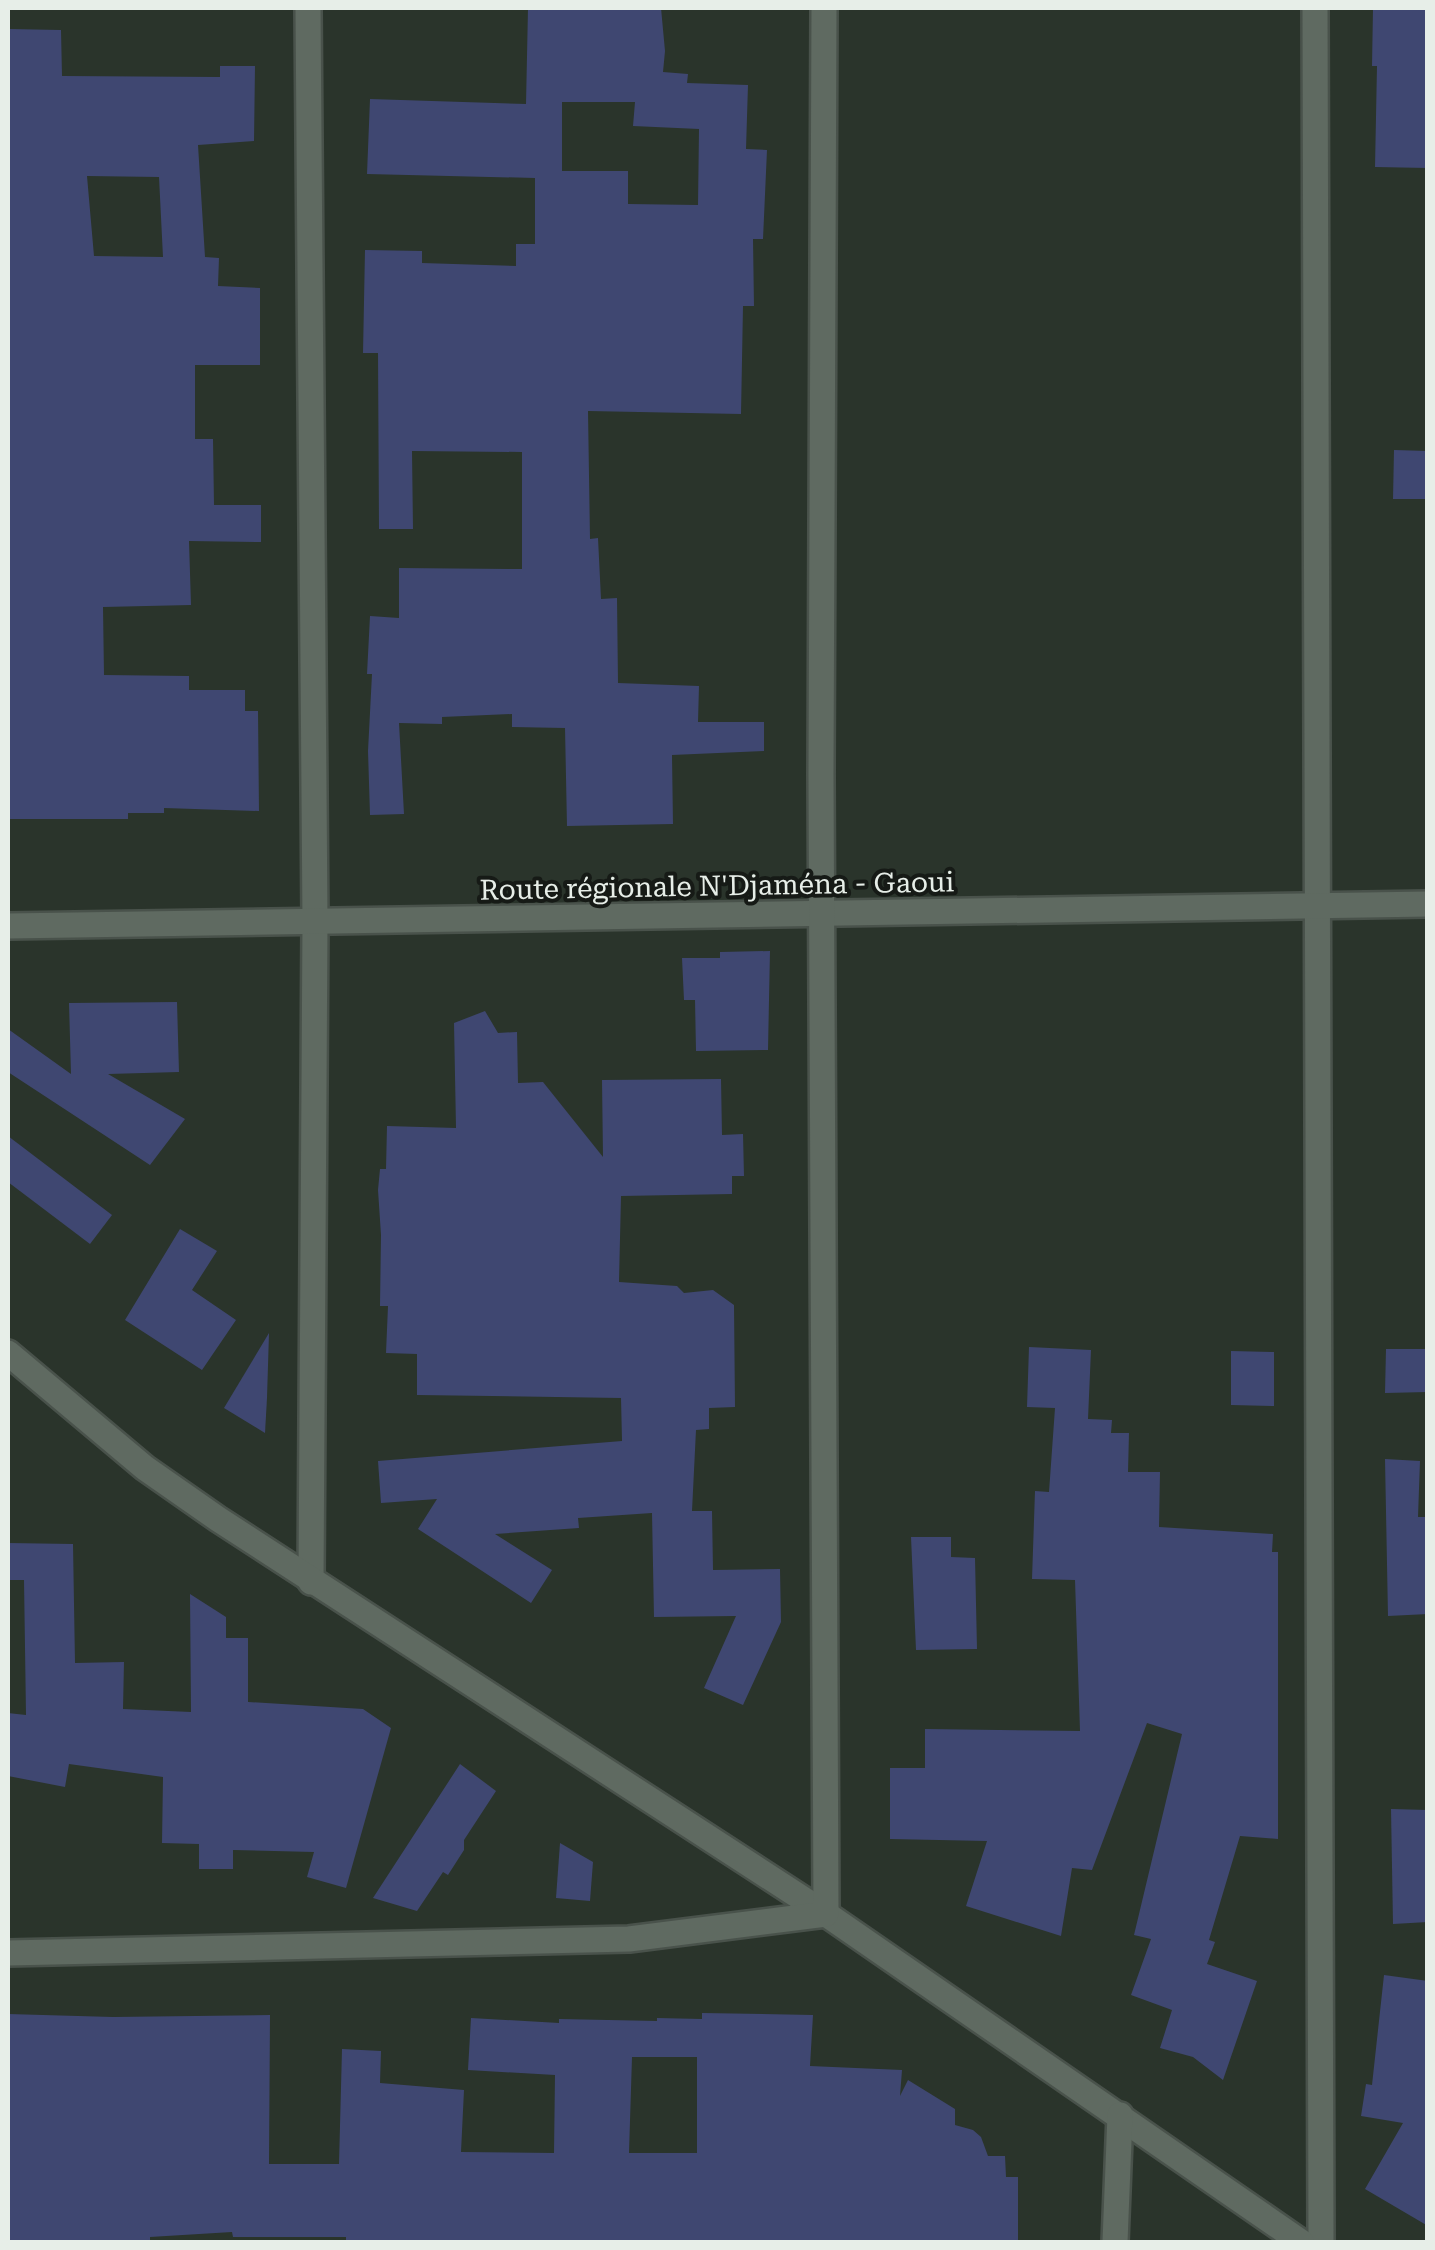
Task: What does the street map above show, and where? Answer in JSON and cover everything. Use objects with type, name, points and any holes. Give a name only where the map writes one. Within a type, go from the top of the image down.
[{"type":"street","points":[[308,8],[315,922],[311,1582]]},
{"type":"street","points":[[824,8],[826,1914]]},
{"type":"street","points":[[1315,8],[1321,2242]]},
{"type":"street","name":"Route régionale N'Djaména - Gaoui","points":[[8,926],[1428,904]]},
{"type":"street","points":[[8,1353],[145,1468],[311,1582],[826,1914],[1301,2242]]},
{"type":"street","points":[[8,1953],[630,1939],[826,1914]]},
{"type":"street","points":[[1115,2242],[1120,2114]]},
{"type":"building","points":[[528,8],[661,8],[663,72],[688,74],[687,83],[748,85],[746,149],[767,150],[763,239],[753,239],[754,306],[743,306],[741,414],[588,411],[590,539],[598,538],[601,599],[617,598],[618,683],[699,686],[698,722],[764,722],[764,751],[672,755],[673,824],[567,826],[565,728],[512,727],[512,714],[442,717],[442,724],[399,723],[404,814],[370,815],[370,616],[399,618],[399,568],[522,569],[522,452],[412,451],[413,529],[379,529],[378,353],[363,353],[365,250],[422,251],[422,263],[516,266],[516,244],[535,244],[535,178],[367,174],[370,99],[526,104]],"holes":[[[562,102],[635,102],[633,126],[699,129],[698,205],[628,204],[628,171],[562,171]]]},
{"type":"building","points":[[1373,8],[1428,8],[1428,168],[1375,167],[1377,66],[1372,66]]},
{"type":"building","points":[[8,29],[61,30],[62,76],[220,77],[220,66],[255,66],[254,141],[198,145],[205,257],[219,258],[218,286],[260,288],[260,365],[195,365],[195,439],[213,439],[214,505],[261,505],[261,542],[189,541],[191,605],[103,607],[104,675],[189,676],[189,690],[245,690],[245,711],[258,711],[259,811],[164,808],[164,813],[128,813],[128,819],[8,819]],"holes":[[[87,176],[159,177],[163,257],[94,256]]]},
{"type":"building","points":[[1394,450],[1428,451],[1428,499],[1393,499]]},
{"type":"building","points":[[770,951],[768,1050],[696,1051],[695,1000],[684,1000],[682,958],[720,958],[720,952]]},
{"type":"building","points":[[177,1002],[179,1072],[108,1074],[185,1119],[150,1165],[8,1072],[8,1029],[71,1074],[69,1003]]},
{"type":"building","points":[[485,1011],[498,1033],[517,1032],[518,1083],[543,1082],[603,1157],[602,1080],[721,1079],[722,1135],[743,1134],[744,1176],[732,1176],[732,1194],[621,1196],[619,1282],[677,1286],[684,1293],[713,1290],[734,1305],[735,1407],[709,1408],[709,1429],[696,1430],[692,1511],[712,1511],[713,1570],[780,1569],[781,1622],[743,1705],[704,1688],[736,1616],[654,1617],[652,1513],[578,1518],[579,1528],[495,1534],[552,1570],[531,1603],[418,1529],[437,1499],[381,1503],[378,1461],[622,1441],[621,1398],[417,1395],[417,1354],[386,1353],[388,1306],[380,1306],[378,1190],[380,1169],[386,1169],[387,1126],[456,1128],[454,1023]]},
{"type":"building","points":[[8,1136],[112,1215],[90,1244],[8,1182]]},
{"type":"building","points":[[180,1229],[217,1251],[192,1290],[236,1320],[202,1370],[125,1320]]},
{"type":"building","points":[[269,1333],[267,1398],[265,1433],[224,1408]]},
{"type":"building","points":[[1029,1347],[1091,1350],[1088,1419],[1112,1420],[1111,1433],[1129,1433],[1128,1472],[1160,1472],[1159,1527],[1273,1534],[1272,1552],[1278,1552],[1278,1839],[1240,1836],[1209,1940],[1215,1942],[1207,1964],[1257,1981],[1223,2080],[1193,2057],[1160,2048],[1172,2010],[1131,1995],[1151,1939],[1134,1935],[1182,1734],[1147,1723],[1092,1870],[1072,1868],[1061,1936],[966,1906],[987,1841],[890,1839],[890,1768],[925,1768],[925,1729],[1080,1731],[1075,1580],[1032,1579],[1035,1491],[1049,1492],[1055,1408],[1027,1407]]},
{"type":"building","points":[[1386,1349],[1428,1349],[1428,1392],[1385,1393]]},
{"type":"building","points":[[1231,1351],[1274,1352],[1274,1406],[1231,1405]]},
{"type":"building","points":[[1385,1459],[1420,1461],[1418,1517],[1428,1517],[1428,1614],[1388,1616]]},
{"type":"building","points":[[911,1537],[951,1537],[951,1557],[975,1558],[977,1649],[916,1650]]},
{"type":"building","points":[[8,1543],[73,1544],[75,1663],[124,1662],[123,1709],[191,1712],[190,1594],[226,1617],[226,1638],[248,1638],[248,1702],[363,1709],[391,1728],[346,1888],[307,1877],[314,1852],[233,1850],[233,1869],[199,1869],[199,1844],[162,1843],[163,1777],[69,1764],[65,1787],[8,1776],[8,1713],[26,1715],[24,1580],[8,1580]]},
{"type":"building","points":[[460,1764],[496,1791],[464,1840],[464,1850],[448,1875],[443,1872],[417,1911],[373,1898]]},
{"type":"building","points":[[1391,1809],[1428,1810],[1428,1922],[1393,1924]]},
{"type":"building","points":[[560,1843],[593,1862],[590,1901],[556,1898]]},
{"type":"building","points":[[1384,1975],[1428,1981],[1428,2226],[1365,2189],[1403,2123],[1361,2116],[1366,2084],[1372,2085]]},
{"type":"building","points":[[702,2013],[813,2015],[810,2066],[902,2070],[900,2096],[908,2080],[955,2109],[955,2125],[973,2130],[981,2137],[988,2156],[1005,2156],[1006,2177],[1018,2177],[1018,2242],[346,2242],[346,2237],[233,2237],[232,2232],[150,2237],[150,2242],[8,2240],[8,2014],[270,2015],[269,2164],[339,2164],[342,2049],[381,2051],[380,2083],[464,2090],[461,2152],[554,2153],[555,2075],[468,2070],[471,2018],[559,2023],[559,2019],[702,2019]],"holes":[[[632,2057],[697,2057],[697,2153],[629,2153]]]}]
